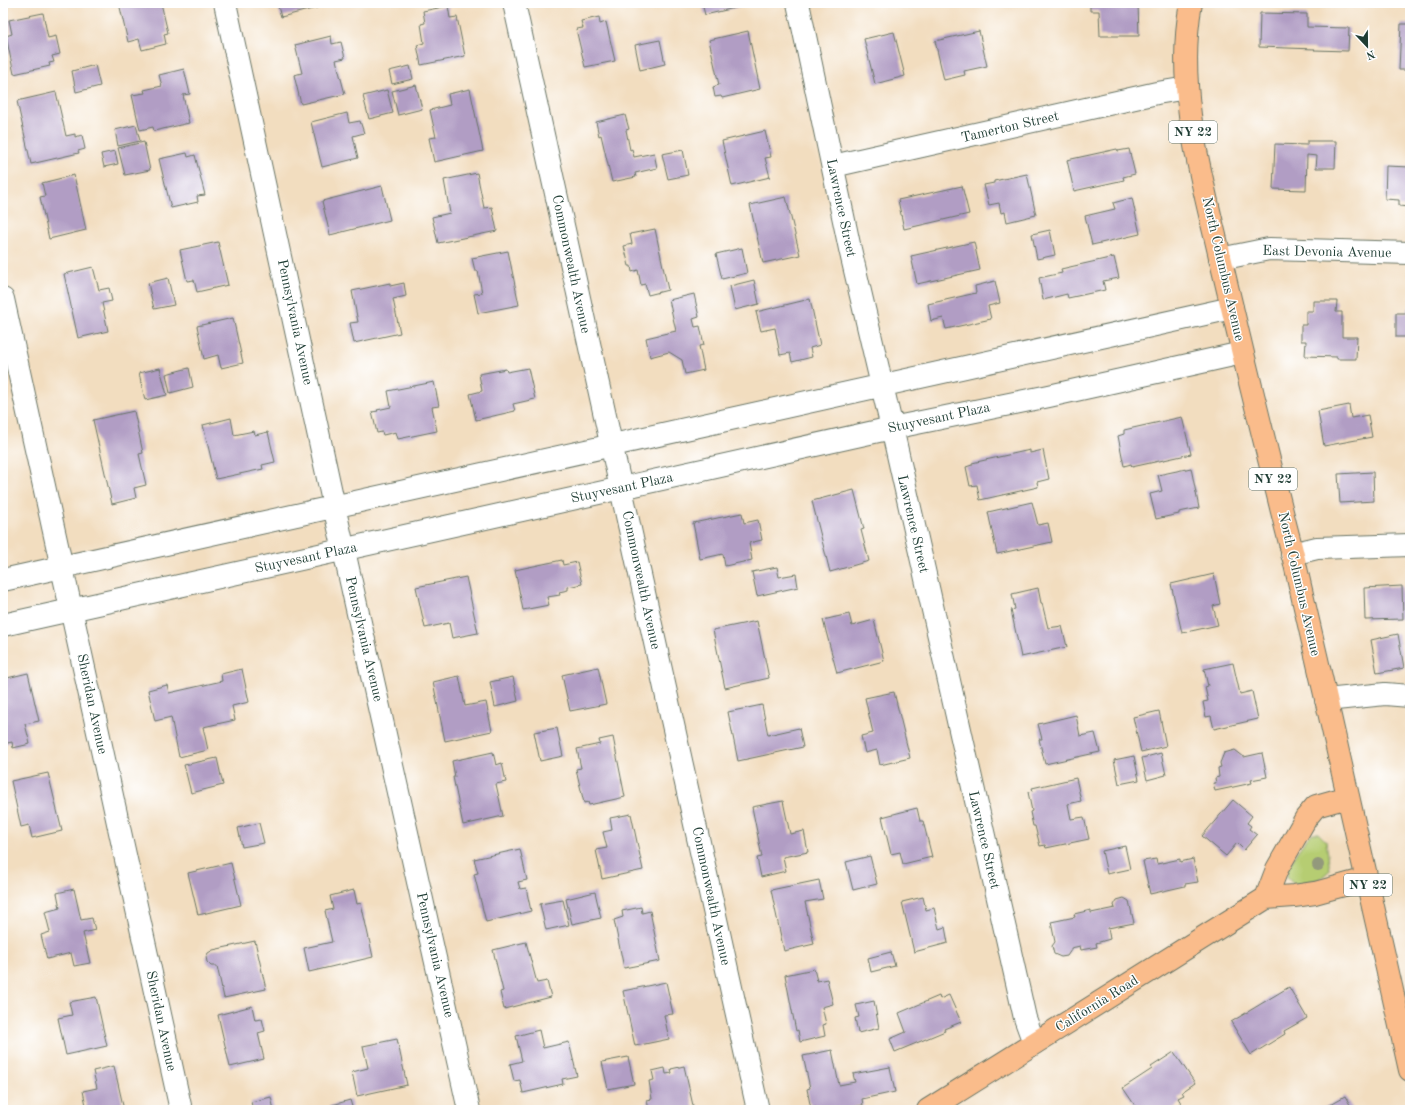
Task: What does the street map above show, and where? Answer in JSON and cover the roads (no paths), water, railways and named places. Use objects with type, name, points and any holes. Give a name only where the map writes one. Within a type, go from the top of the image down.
[{"type":"main road","name":"North Columbus Avenue","points":[[1191,3],[1186,66],[1187,88],[1196,153],[1242,353],[1292,554],[1410,1070]]},
{"type":"main road","points":[[1266,898],[1277,869],[1306,818],[1316,806],[1348,797]]},
{"type":"main road","name":"California Road","points":[[928,1110],[1266,898],[1314,893],[1366,879]]},
{"type":"street","name":"Pennsylvania Avenue","points":[[225,3],[334,506],[469,1110]]},
{"type":"street","name":"Commonwealth Avenue","points":[[514,3],[758,1110]]},
{"type":"street","name":"Lawrence Street","points":[[798,3],[850,249],[892,428],[1025,1018],[1034,1044]]},
{"type":"street","name":"Tamerton Street","points":[[833,166],[1187,88]]},
{"type":"street","name":"East Devonia Avenue","points":[[1220,259],[1269,249],[1410,254]]},
{"type":"street","name":"Sheridan Avenue","points":[[3,299],[181,1110]]},
{"type":"street","points":[[3,580],[1232,308]]},
{"type":"street","name":"Stuyvesant Plaza","points":[[3,625],[892,428],[1049,396],[1242,353]]},
{"type":"street","points":[[1292,554],[1317,548],[1410,545]]},
{"type":"street","points":[[1326,700],[1385,694],[1410,696]]}]
